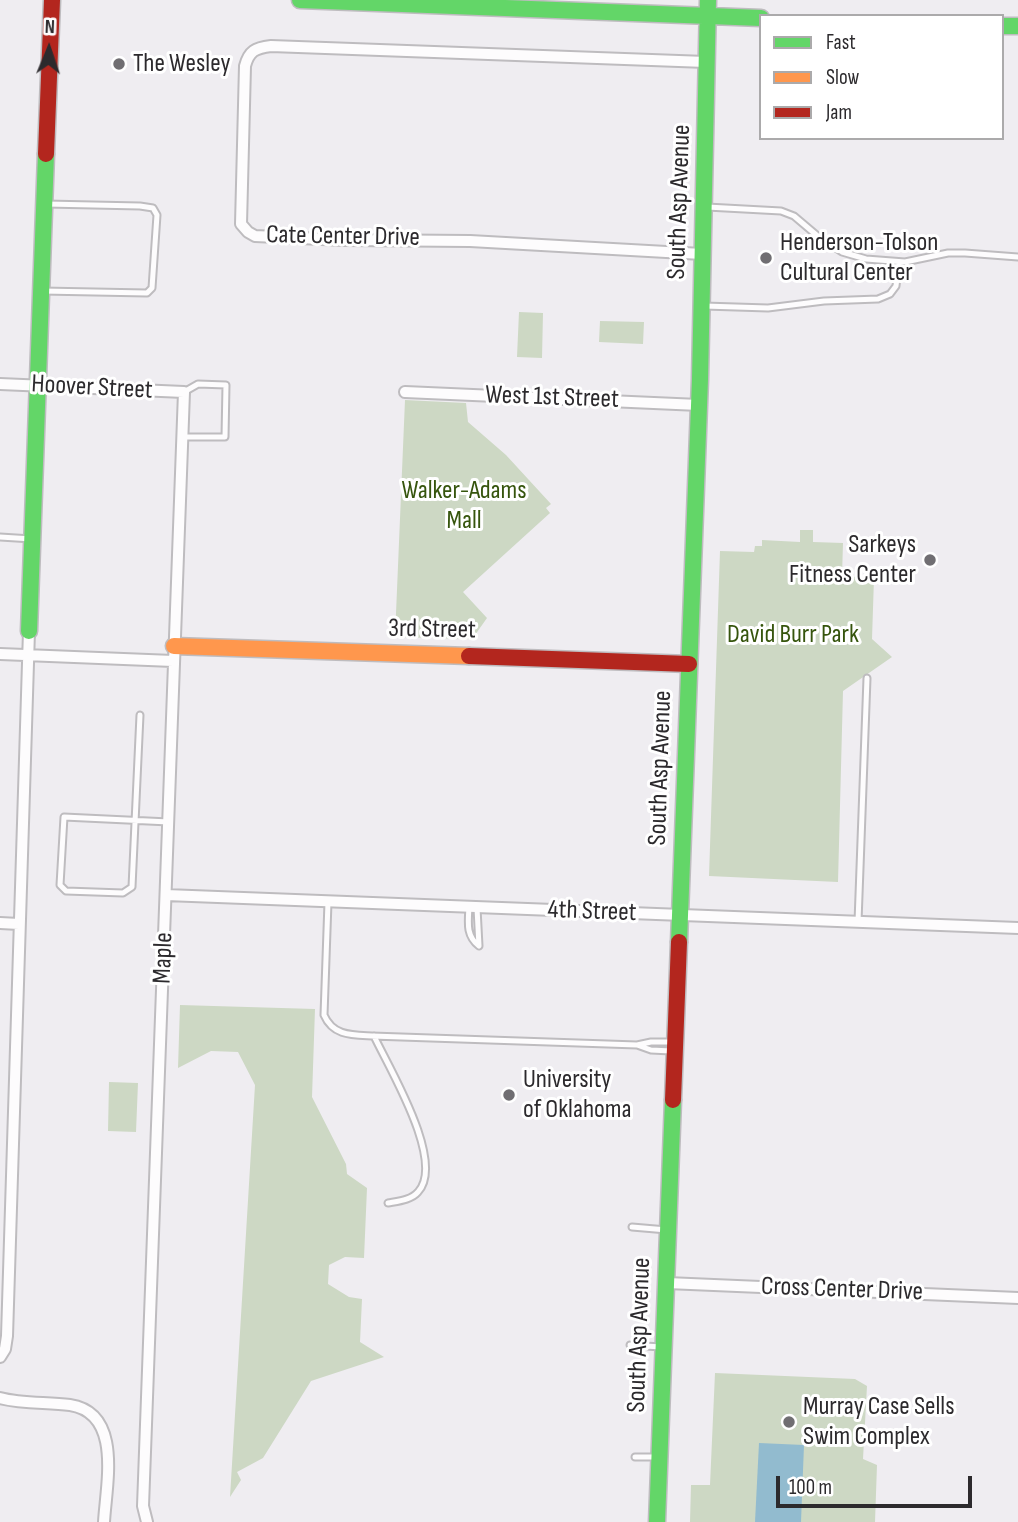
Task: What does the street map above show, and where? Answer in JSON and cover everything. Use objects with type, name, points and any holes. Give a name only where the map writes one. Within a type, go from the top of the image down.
[{"type":"street","points":[[0,1357],[5,1349],[7,1336],[52,0]]},
{"type":"street","points":[[300,0],[708,8],[759,18]]},
{"type":"street","name":"South Asp Avenue","points":[[657,1522],[699,405],[708,8]]},
{"type":"street","name":"Cate Center Drive","points":[[702,254],[459,240],[344,240],[255,236],[241,224],[242,145],[245,66],[249,54],[257,48],[271,46],[377,49],[706,62]]},
{"type":"street","name":"Hoover Street","points":[[0,384],[184,392]]},
{"type":"street","name":"Maple","points":[[148,1522],[143,1506],[184,392]]},
{"type":"street","name":"West 1st Street","points":[[405,392],[699,405]]},
{"type":"street","points":[[0,654],[60,656],[174,653]]},
{"type":"street","name":"3rd Street","points":[[174,653],[689,664]]},
{"type":"street","name":"4th Street","points":[[166,895],[1018,928]]},
{"type":"street","points":[[0,923],[19,924]]},
{"type":"street","name":"Cross Center Drive","points":[[667,1283],[1018,1298]]},
{"type":"street","points":[[0,1398],[74,1406],[99,1423],[106,1433],[108,1452],[104,1522]]},
{"type":"lane","points":[[42,291],[146,293],[152,288],[157,215],[153,208],[139,206],[45,204]]},
{"type":"lane","points":[[704,207],[781,211],[794,216],[842,252],[866,259],[899,262],[948,253],[1018,257]]},
{"type":"lane","points":[[701,306],[768,308],[824,300],[878,299],[890,294],[896,286],[899,262]]},
{"type":"lane","points":[[182,436],[225,437],[226,384],[198,384],[184,392]]},
{"type":"lane","points":[[0,537],[32,539]]},
{"type":"lane","points":[[858,922],[867,678]]},
{"type":"lane","points":[[140,715],[135,821],[132,887],[123,893],[66,891],[60,884],[64,817],[135,821],[169,822]]},
{"type":"lane","points":[[328,902],[324,1015],[328,1025],[336,1031],[374,1036],[637,1045],[651,1042],[676,1047]]},
{"type":"lane","points":[[473,908],[479,946],[471,940],[468,930],[473,908]]},
{"type":"lane","points":[[374,1036],[424,1144],[424,1184],[414,1196],[388,1203]]},
{"type":"lane","points":[[632,1227],[668,1230]]},
{"type":"lane","points":[[630,1345],[664,1347]]},
{"type":"lane","points":[[635,1457],[659,1457]]},
{"type":"green space","points":[[519,312],[543,313],[542,358],[517,357]]},
{"type":"green space","points":[[600,321],[644,322],[643,344],[599,342]]},
{"type":"green space","name":"Walker-Adams Mall","points":[[405,400],[466,403],[468,422],[506,455],[551,504],[546,508],[550,513],[463,592],[487,618],[470,639],[395,637]]},
{"type":"green space","name":"David Burr Park","points":[[800,530],[813,530],[813,542],[843,543],[842,576],[874,578],[872,639],[892,657],[843,691],[838,882],[709,876],[720,551],[754,552],[755,546],[762,546],[762,540],[800,542]]},
{"type":"green space","points":[[180,1005],[315,1009],[312,1097],[346,1164],[347,1174],[367,1188],[364,1258],[345,1257],[329,1265],[328,1284],[349,1297],[362,1299],[360,1342],[384,1357],[311,1381],[263,1458],[237,1472],[241,1480],[230,1497],[255,1085],[238,1052],[211,1051],[178,1068]]},
{"type":"green space","points":[[109,1082],[138,1083],[136,1132],[108,1131]]},
{"type":"green space","name":"Murray Case Sells Swim Complex","points":[[715,1373],[855,1379],[867,1386],[863,1459],[877,1465],[875,1522],[690,1522],[691,1485],[710,1485]]},
{"type":"water","points":[[759,1443],[804,1445],[801,1522],[755,1522]]},
{"type":"traffic: fast","points":[[300,0],[759,18]]},
{"type":"traffic: fast","points":[[679,942],[700,379],[708,0]]},
{"type":"traffic: fast","points":[[1004,26],[1018,26]]},
{"type":"traffic: fast","points":[[29,631],[46,154]]},
{"type":"traffic: fast","points":[[657,1522],[673,1100]]},
{"type":"traffic: slow","points":[[174,646],[469,656]]},
{"type":"traffic: jam","points":[[46,154],[52,0]]},
{"type":"traffic: jam","points":[[469,656],[689,664]]},
{"type":"traffic: jam","points":[[673,1100],[679,942]]},
{"type":"place","name":"The Wesley","points":[[119,64]]},
{"type":"place","name":"Henderson-Tolson Cultural Center","points":[[766,258]]},
{"type":"place","name":"Sarkeys Fitness Center","points":[[930,560]]},
{"type":"place","name":"University of Oklahoma","points":[[509,1095]]},
{"type":"place","name":"Murray Case Sells Swim Complex","points":[[789,1422]]}]
